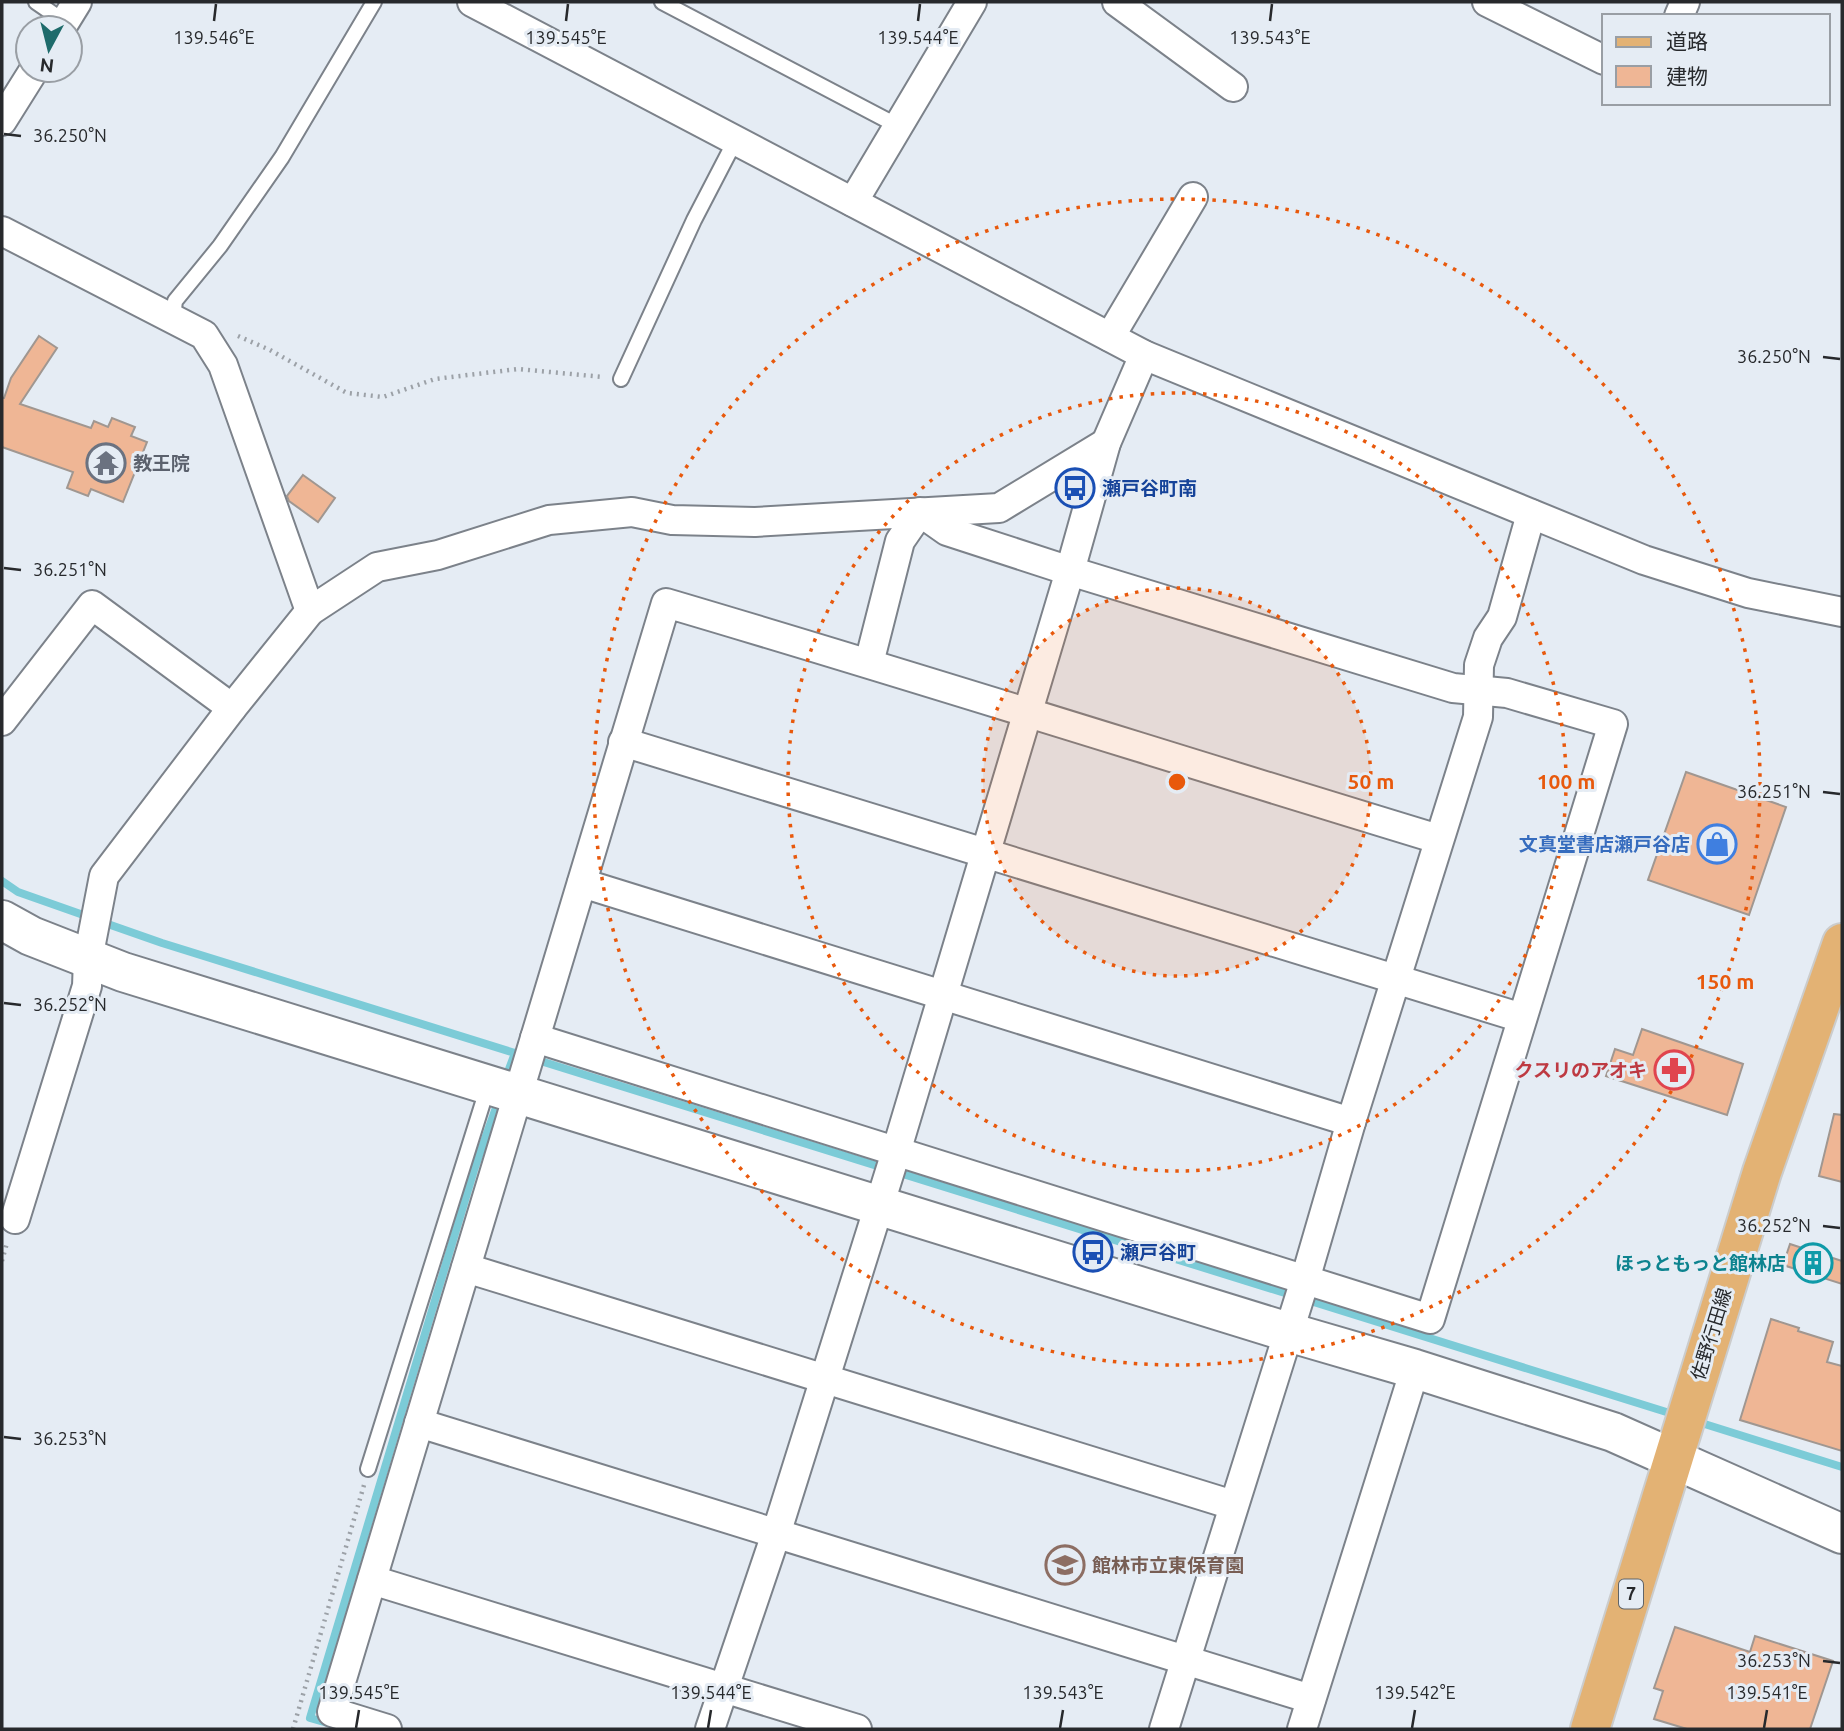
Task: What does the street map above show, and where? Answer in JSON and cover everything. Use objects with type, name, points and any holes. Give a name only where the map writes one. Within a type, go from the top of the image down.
[{"type":"main road","name":"佐野行田線","points":[[1590,1729],[1762,1172],[1842,943]]},
{"type":"street","points":[[472,2],[1144,355],[1644,560],[1748,593],[1842,612]]},
{"type":"street","points":[[1117,2],[1233,87]]},
{"type":"street","points":[[1487,2],[1602,59]]},
{"type":"street","points":[[853,202],[898,126],[963,5]]},
{"type":"street","points":[[2,121],[25,84]]},
{"type":"street","points":[[1110,337],[1193,197]]},
{"type":"street","points":[[2,232],[204,335],[223,365],[310,611]]},
{"type":"street","points":[[710,1729],[776,1534],[880,1206],[1106,443],[1144,355]]},
{"type":"street","points":[[15,1219],[87,986],[88,959],[104,876],[310,611],[377,567],[438,555],[550,520],[632,512],[671,520],[755,522],[999,508],[1106,443]]},
{"type":"street","points":[[535,1038],[1430,1319],[1614,724],[1507,693],[1453,688],[947,531],[920,512]]},
{"type":"street","points":[[869,663],[900,541],[920,512]]},
{"type":"street","points":[[1164,1729],[1305,1280],[1350,1122],[1478,718],[1479,665],[1488,638],[1502,617],[1531,514]]},
{"type":"street","points":[[387,1729],[332,1712],[466,1268],[505,1089],[535,1038],[666,603],[1438,839]]},
{"type":"street","points":[[2,721],[92,605],[232,708]]},
{"type":"street","points":[[623,741],[1522,1018]]},
{"type":"street","points":[[582,883],[1350,1122]]},
{"type":"street","points":[[2,920],[30,936],[123,972],[1288,1332],[1415,1368],[1614,1432],[1842,1534]]},
{"type":"street","points":[[466,1268],[1233,1505]]},
{"type":"street","points":[[1302,1729],[1415,1368]]},
{"type":"street","points":[[419,1423],[1311,1699]]},
{"type":"street","points":[[372,1580],[857,1729]]},
{"type":"lane","points":[[36,2],[62,14]]},
{"type":"lane","points":[[173,317],[175,301],[220,246],[282,157],[374,2]]},
{"type":"lane","points":[[662,2],[898,126]]},
{"type":"lane","points":[[621,379],[694,220],[735,141]]},
{"type":"lane","points":[[368,1469],[484,1099],[505,1089]]},
{"type":"path","points":[[204,335],[238,336],[270,350],[347,393],[383,397],[435,379],[518,369],[621,379]]},
{"type":"path","points":[[293,1729],[368,1469]]},
{"type":"building","points":[[39,336],[57,348],[20,404],[91,428],[94,421],[108,427],[112,418],[135,427],[131,436],[147,442],[123,502],[91,489],[88,496],[67,488],[73,472],[2,447],[2,398],[11,378]]},
{"type":"building","points":[[303,475],[335,498],[318,522],[289,501],[287,496]]},
{"type":"building","name":"文真堂書店瀬戸谷店","points":[[1686,772],[1786,807],[1749,915],[1648,880]]},
{"type":"building","name":"クスリのアオキ","points":[[1642,1029],[1743,1064],[1727,1115],[1606,1076],[1615,1049],[1633,1055]]},
{"type":"building","points":[[1834,1114],[1842,1115],[1842,1182],[1819,1176]]},
{"type":"building","name":"ほっともっと館林店","points":[[1790,1244],[1842,1261],[1842,1284],[1783,1265]]},
{"type":"building","points":[[1771,1319],[1833,1342],[1827,1362],[1842,1366],[1842,1451],[1740,1420]]},
{"type":"building","points":[[1675,1627],[1750,1652],[1755,1636],[1833,1661],[1810,1729],[1687,1729],[1654,1719],[1663,1691],[1654,1688]]},
{"type":"waterway","points":[[2,881],[18,892],[89,917]]},
{"type":"waterway","points":[[102,922],[162,943],[1676,1415]]},
{"type":"waterway","points":[[505,1080],[515,1053]]},
{"type":"waterway","points":[[331,1724],[310,1718],[474,1170],[499,1099]]},
{"type":"waterway","points":[[1695,1421],[1842,1467]]},
{"type":"place","name":"教王院","points":[[106,463]]},
{"type":"place","name":"瀬戸谷町南","points":[[1075,488]]},
{"type":"place","name":"文真堂書店瀬戸谷店","points":[[1717,844]]},
{"type":"place","name":"クスリのアオキ","points":[[1674,1070]]},
{"type":"place","name":"瀬戸谷町","points":[[1093,1252]]},
{"type":"place","name":"ほっともっと館林店","points":[[1813,1263]]},
{"type":"place","name":"館林市立東保育園","points":[[1065,1565]]}]
